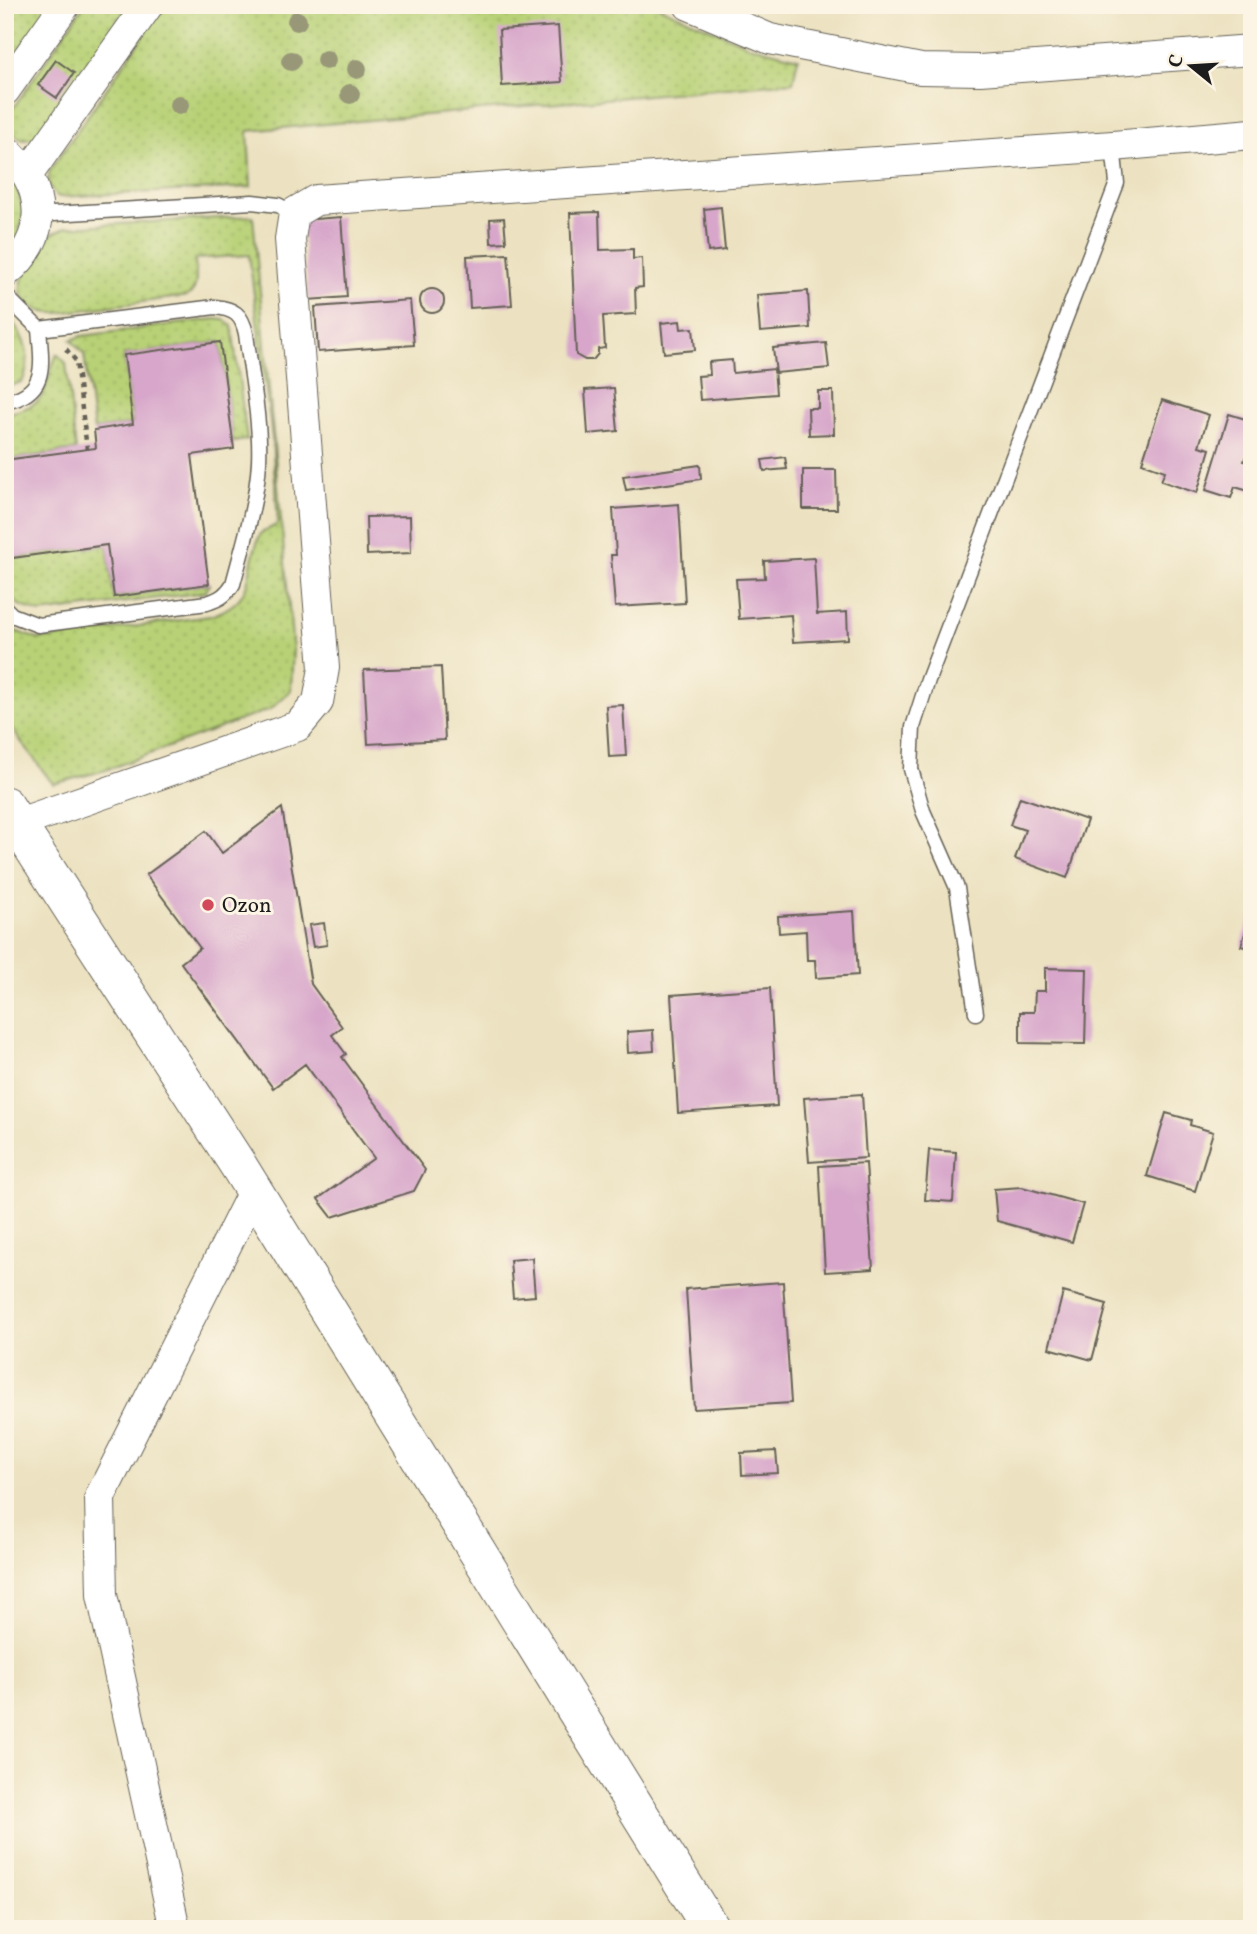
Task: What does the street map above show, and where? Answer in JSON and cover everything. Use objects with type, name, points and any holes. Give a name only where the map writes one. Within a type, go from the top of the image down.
[{"type":"street","points":[[5,90],[65,5]]},
{"type":"street","points":[[28,174],[148,5]]},
{"type":"street","points":[[689,5],[770,39],[921,69],[980,70],[1252,50]]},
{"type":"street","points":[[711,1929],[254,1190],[12,814],[298,726],[318,702],[324,668],[290,239],[294,213],[316,200],[1113,146],[1252,134]]},
{"type":"street","points":[[5,150],[18,160],[28,174],[37,197],[38,220],[31,243],[18,263],[5,273]]},
{"type":"street","points":[[175,1929],[102,1595],[100,1497],[254,1190]]},
{"type":"lane","points":[[976,1013],[957,888],[923,811],[911,769],[913,727],[928,680],[1117,183],[1113,146]]},
{"type":"lane","points":[[37,215],[252,202],[278,205],[294,213]]},
{"type":"lane","points":[[5,295],[40,329],[42,358],[37,383],[31,392],[19,399],[5,401]]},
{"type":"lane","points":[[5,608],[25,622],[46,625],[218,600],[233,584],[256,486],[258,439],[246,334],[238,313],[215,307],[40,329]]},
{"type":"path","points":[[60,326],[62,346],[76,361],[87,449]]},
{"type":"green space","points":[[5,5],[50,5],[5,70]]},
{"type":"green space","points":[[84,5],[129,5],[40,133],[35,138],[22,139],[10,129],[10,113]]},
{"type":"green space","points":[[165,5],[655,5],[748,45],[798,58],[793,82],[248,131],[251,187],[59,197],[49,185],[50,170]]},
{"type":"green space","points":[[5,169],[19,192],[23,212],[18,233],[5,256]]},
{"type":"green space","points":[[253,216],[293,649],[291,690],[271,709],[106,770],[53,784],[5,720],[5,627],[37,639],[210,616],[226,609],[244,592],[255,546],[261,533],[278,524],[272,438],[249,255],[195,259],[195,284],[188,296],[58,313],[40,311],[26,301],[20,291],[23,276],[51,234],[67,227]]},
{"type":"green space","points":[[5,313],[22,337],[27,363],[22,382],[5,388]]},
{"type":"green space","points":[[224,320],[232,326],[247,440],[233,442],[220,342],[124,355],[133,424],[94,430],[84,354],[71,340],[82,336]]},
{"type":"green space","points":[[57,354],[66,363],[76,450],[5,460],[5,414],[31,406],[38,400],[46,387]]},
{"type":"green space","points":[[107,545],[114,597],[209,586],[205,592],[40,613],[19,605],[5,591],[5,559]]},
{"type":"building","points":[[558,26],[562,82],[502,86],[499,30]]},
{"type":"building","points":[[56,60],[74,73],[57,98],[38,85]]},
{"type":"building","points":[[721,207],[725,250],[708,252],[704,209]]},
{"type":"building","points":[[599,212],[600,250],[633,249],[633,259],[642,258],[643,287],[635,288],[636,314],[603,316],[605,348],[598,349],[593,360],[585,360],[576,355],[570,213]]},
{"type":"building","points":[[341,217],[347,297],[308,300],[302,220]]},
{"type":"building","points":[[504,218],[506,242],[491,243],[490,219]]},
{"type":"building","points":[[508,254],[512,305],[470,308],[467,256]]},
{"type":"building","points":[[432,289],[440,293],[444,301],[440,309],[432,313],[424,309],[420,301],[424,293]]},
{"type":"building","points":[[808,291],[810,328],[760,332],[757,295]]},
{"type":"building","points":[[410,300],[414,345],[318,352],[315,307]]},
{"type":"building","points":[[680,321],[681,329],[693,328],[695,350],[664,353],[661,323]]},
{"type":"building","points":[[220,342],[234,449],[192,455],[209,584],[114,597],[107,545],[5,559],[5,460],[96,448],[94,430],[133,424],[124,355]]},
{"type":"building","points":[[826,343],[829,368],[776,373],[773,348]]},
{"type":"building","points":[[732,360],[733,373],[774,369],[776,394],[700,400],[698,376],[710,375],[709,362]]},
{"type":"building","points":[[614,388],[618,431],[588,434],[585,390]]},
{"type":"building","points":[[818,391],[833,391],[834,434],[809,435],[808,408],[818,408]]},
{"type":"building","points":[[1162,400],[1209,415],[1199,446],[1210,449],[1197,493],[1161,481],[1165,471],[1142,463]]},
{"type":"building","points":[[1229,414],[1252,421],[1252,436],[1244,461],[1252,463],[1252,492],[1235,487],[1231,498],[1206,490]]},
{"type":"building","points":[[785,457],[787,469],[764,471],[762,460]]},
{"type":"building","points":[[700,465],[701,479],[626,490],[623,476]]},
{"type":"building","points":[[803,470],[836,470],[837,509],[803,509]]},
{"type":"building","points":[[679,504],[685,603],[615,607],[611,555],[616,555],[613,509]]},
{"type":"building","points":[[410,516],[411,553],[367,555],[366,517]]},
{"type":"building","points":[[814,558],[817,614],[847,612],[848,639],[793,642],[791,615],[739,619],[736,579],[765,578],[764,561]]},
{"type":"building","points":[[441,667],[445,740],[368,744],[364,670]]},
{"type":"building","points":[[623,705],[626,756],[609,757],[606,706]]},
{"type":"building","points":[[1020,797],[1087,820],[1067,878],[1015,859],[1025,830],[1010,825]]},
{"type":"building","points":[[282,808],[311,984],[342,1027],[332,1035],[346,1054],[342,1057],[425,1170],[414,1191],[332,1217],[318,1199],[374,1158],[305,1064],[273,1088],[181,963],[200,948],[146,875],[206,831],[222,853]]},
{"type":"building","points":[[854,911],[858,975],[816,978],[815,960],[807,960],[806,931],[779,933],[778,916]]},
{"type":"building","points":[[1252,915],[1252,949],[1241,946]]},
{"type":"building","points":[[324,923],[327,945],[313,947],[309,925]]},
{"type":"building","points":[[1045,968],[1087,969],[1085,1044],[1020,1043],[1020,1012],[1034,1012],[1035,991],[1045,991]]},
{"type":"building","points":[[770,988],[777,1106],[678,1113],[671,995]]},
{"type":"building","points":[[653,1030],[654,1051],[628,1053],[627,1032]]},
{"type":"building","points":[[862,1094],[866,1158],[809,1162],[804,1098]]},
{"type":"building","points":[[1166,1113],[1191,1120],[1190,1125],[1213,1132],[1195,1191],[1147,1176]]},
{"type":"building","points":[[929,1150],[956,1152],[953,1202],[925,1200]]},
{"type":"building","points":[[866,1163],[873,1269],[825,1272],[819,1166]]},
{"type":"building","points":[[1022,1187],[1083,1204],[1072,1242],[997,1221],[994,1189]]},
{"type":"building","points":[[532,1258],[535,1296],[513,1298],[510,1260]]},
{"type":"building","points":[[783,1282],[791,1403],[694,1409],[686,1289]]},
{"type":"building","points":[[1063,1292],[1107,1304],[1092,1360],[1049,1348]]},
{"type":"building","points":[[776,1451],[778,1473],[742,1475],[741,1453]]},
{"type":"place","name":"Ozon","points":[[208,905]]}]
